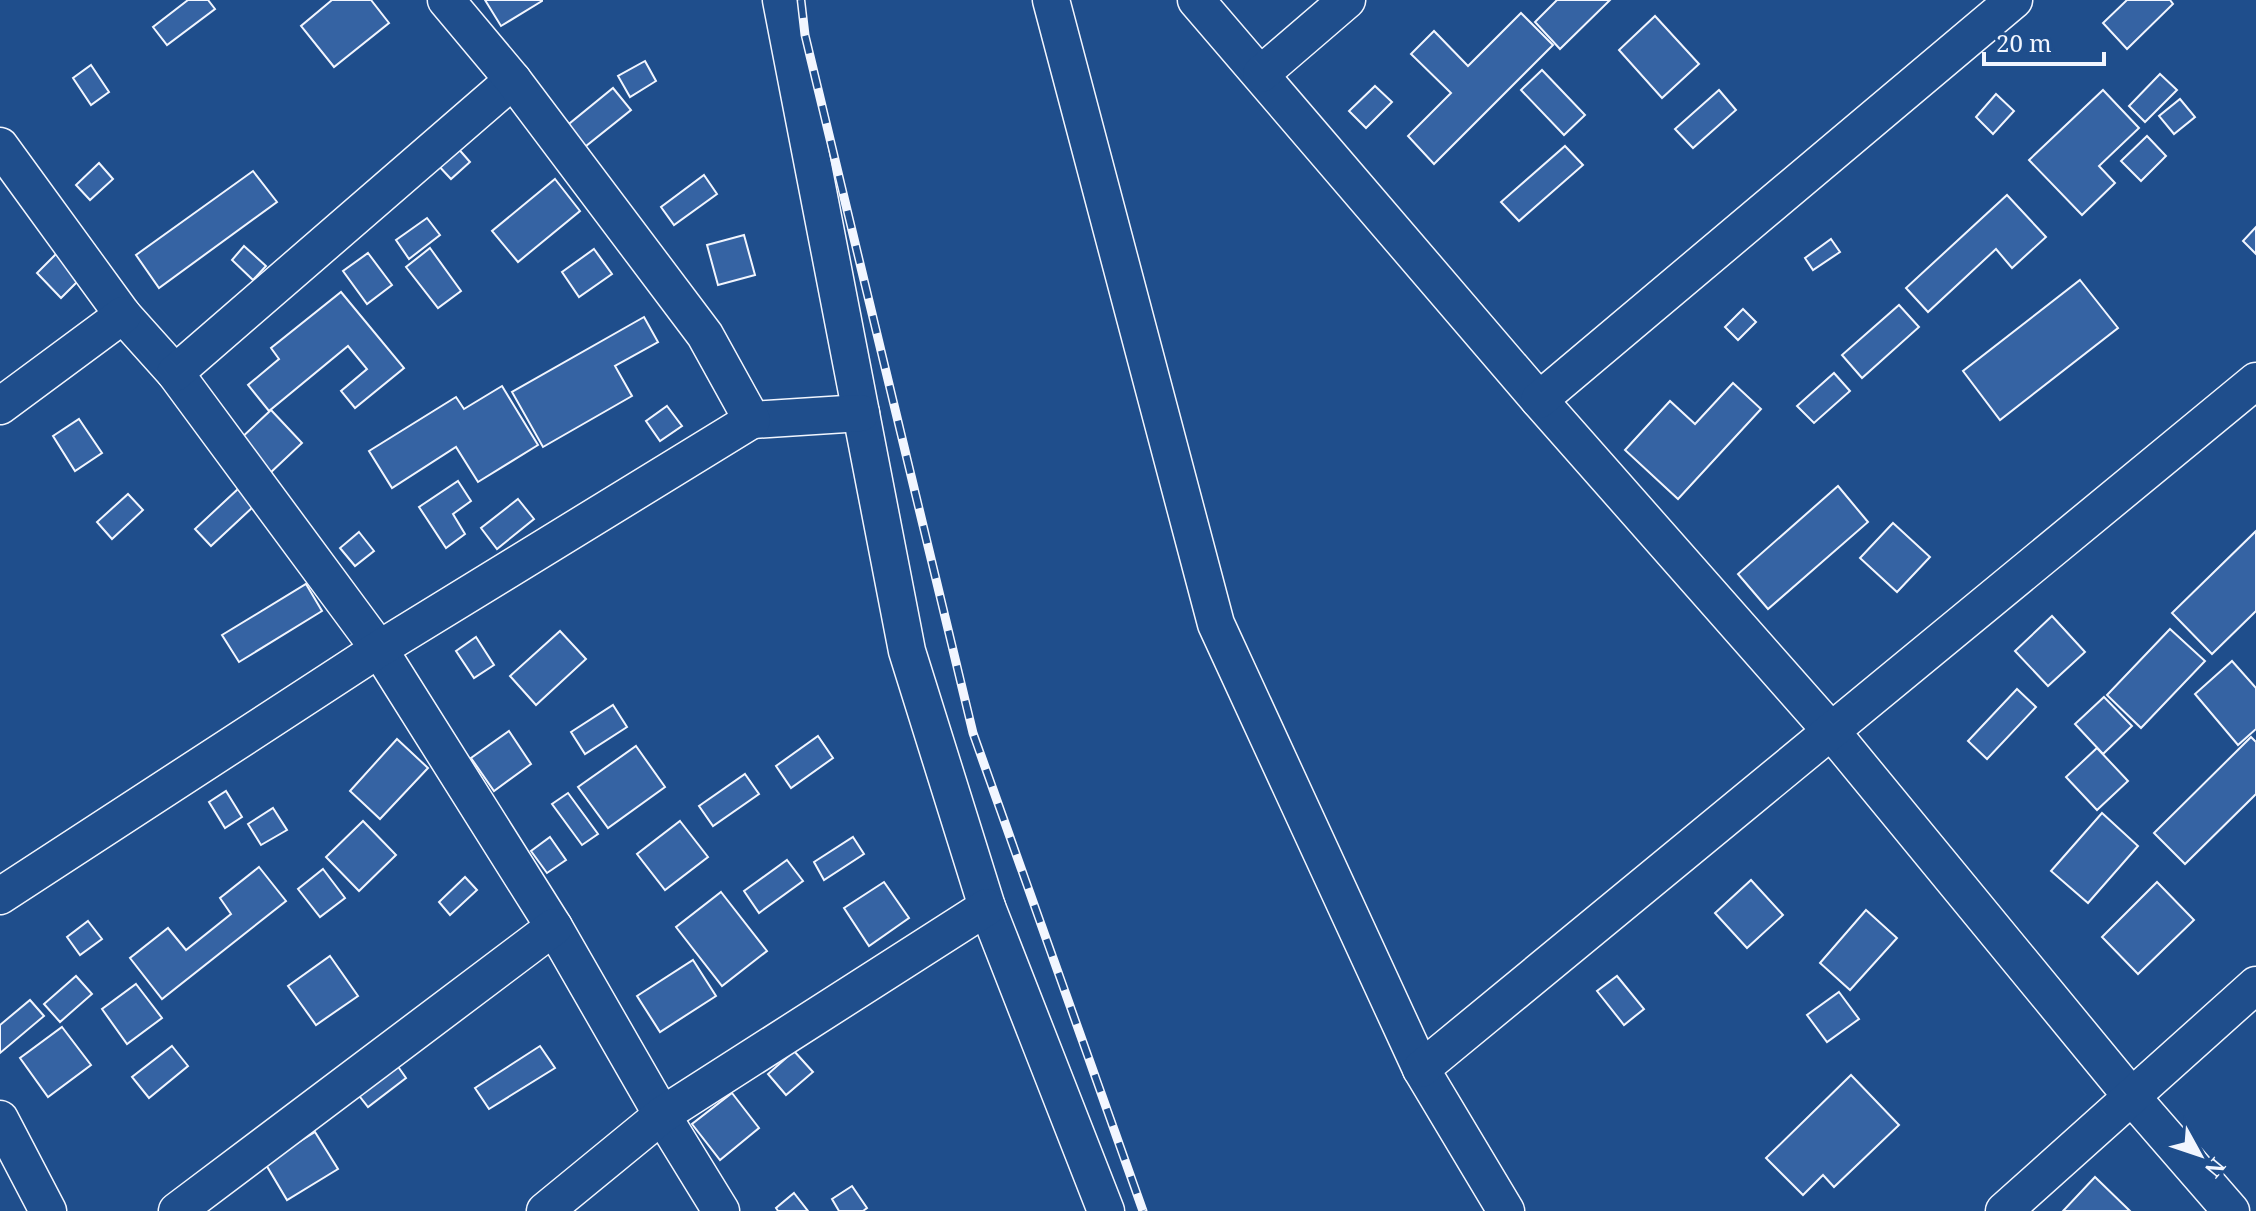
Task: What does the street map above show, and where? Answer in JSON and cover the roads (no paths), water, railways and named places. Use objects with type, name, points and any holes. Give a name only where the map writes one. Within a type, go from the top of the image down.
[{"type":"street","points":[[446,0],[513,80],[705,335],[752,420]]},
{"type":"street","points":[[781,0],[907,651],[987,907],[1106,1211]]},
{"type":"street","points":[[1051,0],[1216,624],[1421,1069],[1506,1211]]},
{"type":"street","points":[[1196,0],[1539,400],[1831,731],[2132,1097],[2231,1211]]},
{"type":"street","points":[[1261,74],[1347,0]]},
{"type":"street","points":[[1539,400],[2014,0]]},
{"type":"street","points":[[175,373],[513,80]]},
{"type":"street","points":[[0,146],[123,315],[175,373],[379,649],[554,927],[721,1211]]},
{"type":"street","points":[[0,406],[123,315]]},
{"type":"street","points":[[1421,1069],[2256,381]]},
{"type":"street","points":[[0,896],[379,649],[752,420],[861,413]]},
{"type":"street","points":[[545,1211],[662,1115],[987,907]]},
{"type":"street","points":[[177,1211],[554,927]]},
{"type":"street","points":[[2004,1211],[2256,985]]},
{"type":"street","points":[[0,1119],[48,1211]]},
{"type":"railway","points":[[801,0],[805,35],[973,733],[1143,1211]]}]
